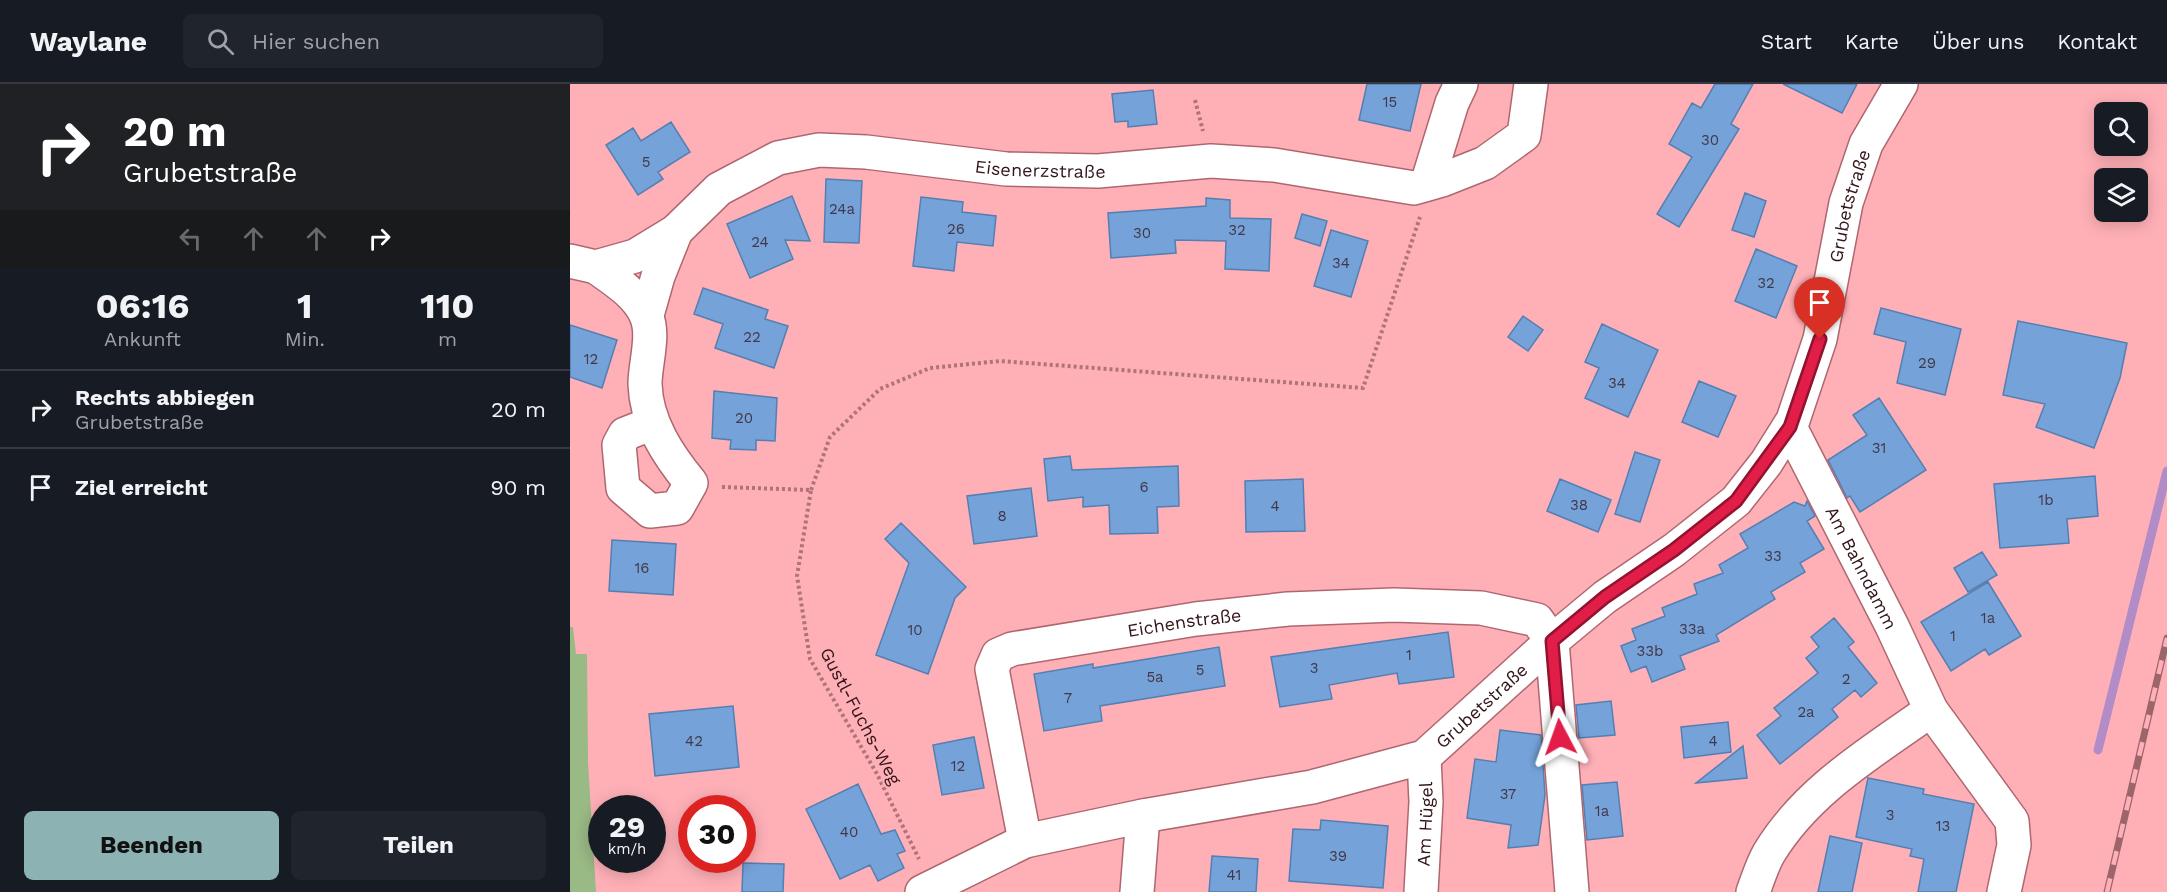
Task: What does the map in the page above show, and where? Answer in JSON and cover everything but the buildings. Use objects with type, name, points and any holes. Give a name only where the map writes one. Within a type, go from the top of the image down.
[{"type":"street","points":[[1420,186],[1461,84]]},
{"type":"street","name":"Eisenerzstraße","points":[[583,264],[635,256],[676,231],[701,205],[727,184],[778,158],[819,150],[866,152],[1006,169],[1098,171],[1211,161],[1274,165],[1420,186],[1485,163],[1524,135],[1531,84]]},
{"type":"street","name":"Grubetstraße","points":[[927,889],[1024,841],[1143,816],[1312,787],[1424,757],[1552,641],[1605,597],[1674,550],[1736,501],[1790,427],[1820,339],[1846,203],[1866,144],[1901,84]]},
{"type":"street","name":"Eisenerzstraße","points":[[676,231],[658,276],[647,315],[649,341],[645,385],[653,423],[671,459],[691,483]]},
{"type":"street","name":"Eisenerzstraße","points":[[583,264],[624,288],[647,315]]},
{"type":"street","points":[[653,423],[625,434],[620,445],[623,488],[650,511],[677,508],[691,483]]},
{"type":"street","name":"Am Bahndamm","points":[[1790,427],[1892,626],[1931,710],[2012,821],[2014,845],[2004,892]]},
{"type":"street","name":"Eichenstraße","points":[[1024,841],[992,669],[998,655],[1005,652],[1196,619],[1288,609],[1394,605],[1481,608],[1537,620],[1552,641]]},
{"type":"street","points":[[1552,641],[1572,892]]},
{"type":"street","points":[[1753,892],[1769,854],[1797,816],[1832,780],[1931,710]]},
{"type":"street","name":"Am Hügel","points":[[1421,892],[1426,802],[1424,757]]},
{"type":"street","points":[[1137,892],[1143,816]]},
{"type":"path","name":"Gustl-Fuchs-Weg","points":[[927,889],[877,774],[810,659],[797,576],[811,490],[830,437],[880,389],[930,368],[1000,361],[1363,388],[1422,211],[1420,186]]},
{"type":"path","points":[[691,483],[743,489],[811,490]]},
{"type":"green space","points":[[570,627],[573,627],[576,654],[587,654],[590,795],[588,795],[588,873],[595,873],[596,892],[570,892]]},
{"type":"waterway","points":[[2098,750],[2167,471]]},
{"type":"railway","points":[[2107,892],[2167,638]]},
{"type":"route","points":[[1560,737],[1552,641],[1605,597],[1674,550],[1736,501],[1766,463],[1790,427],[1820,339]]}]
